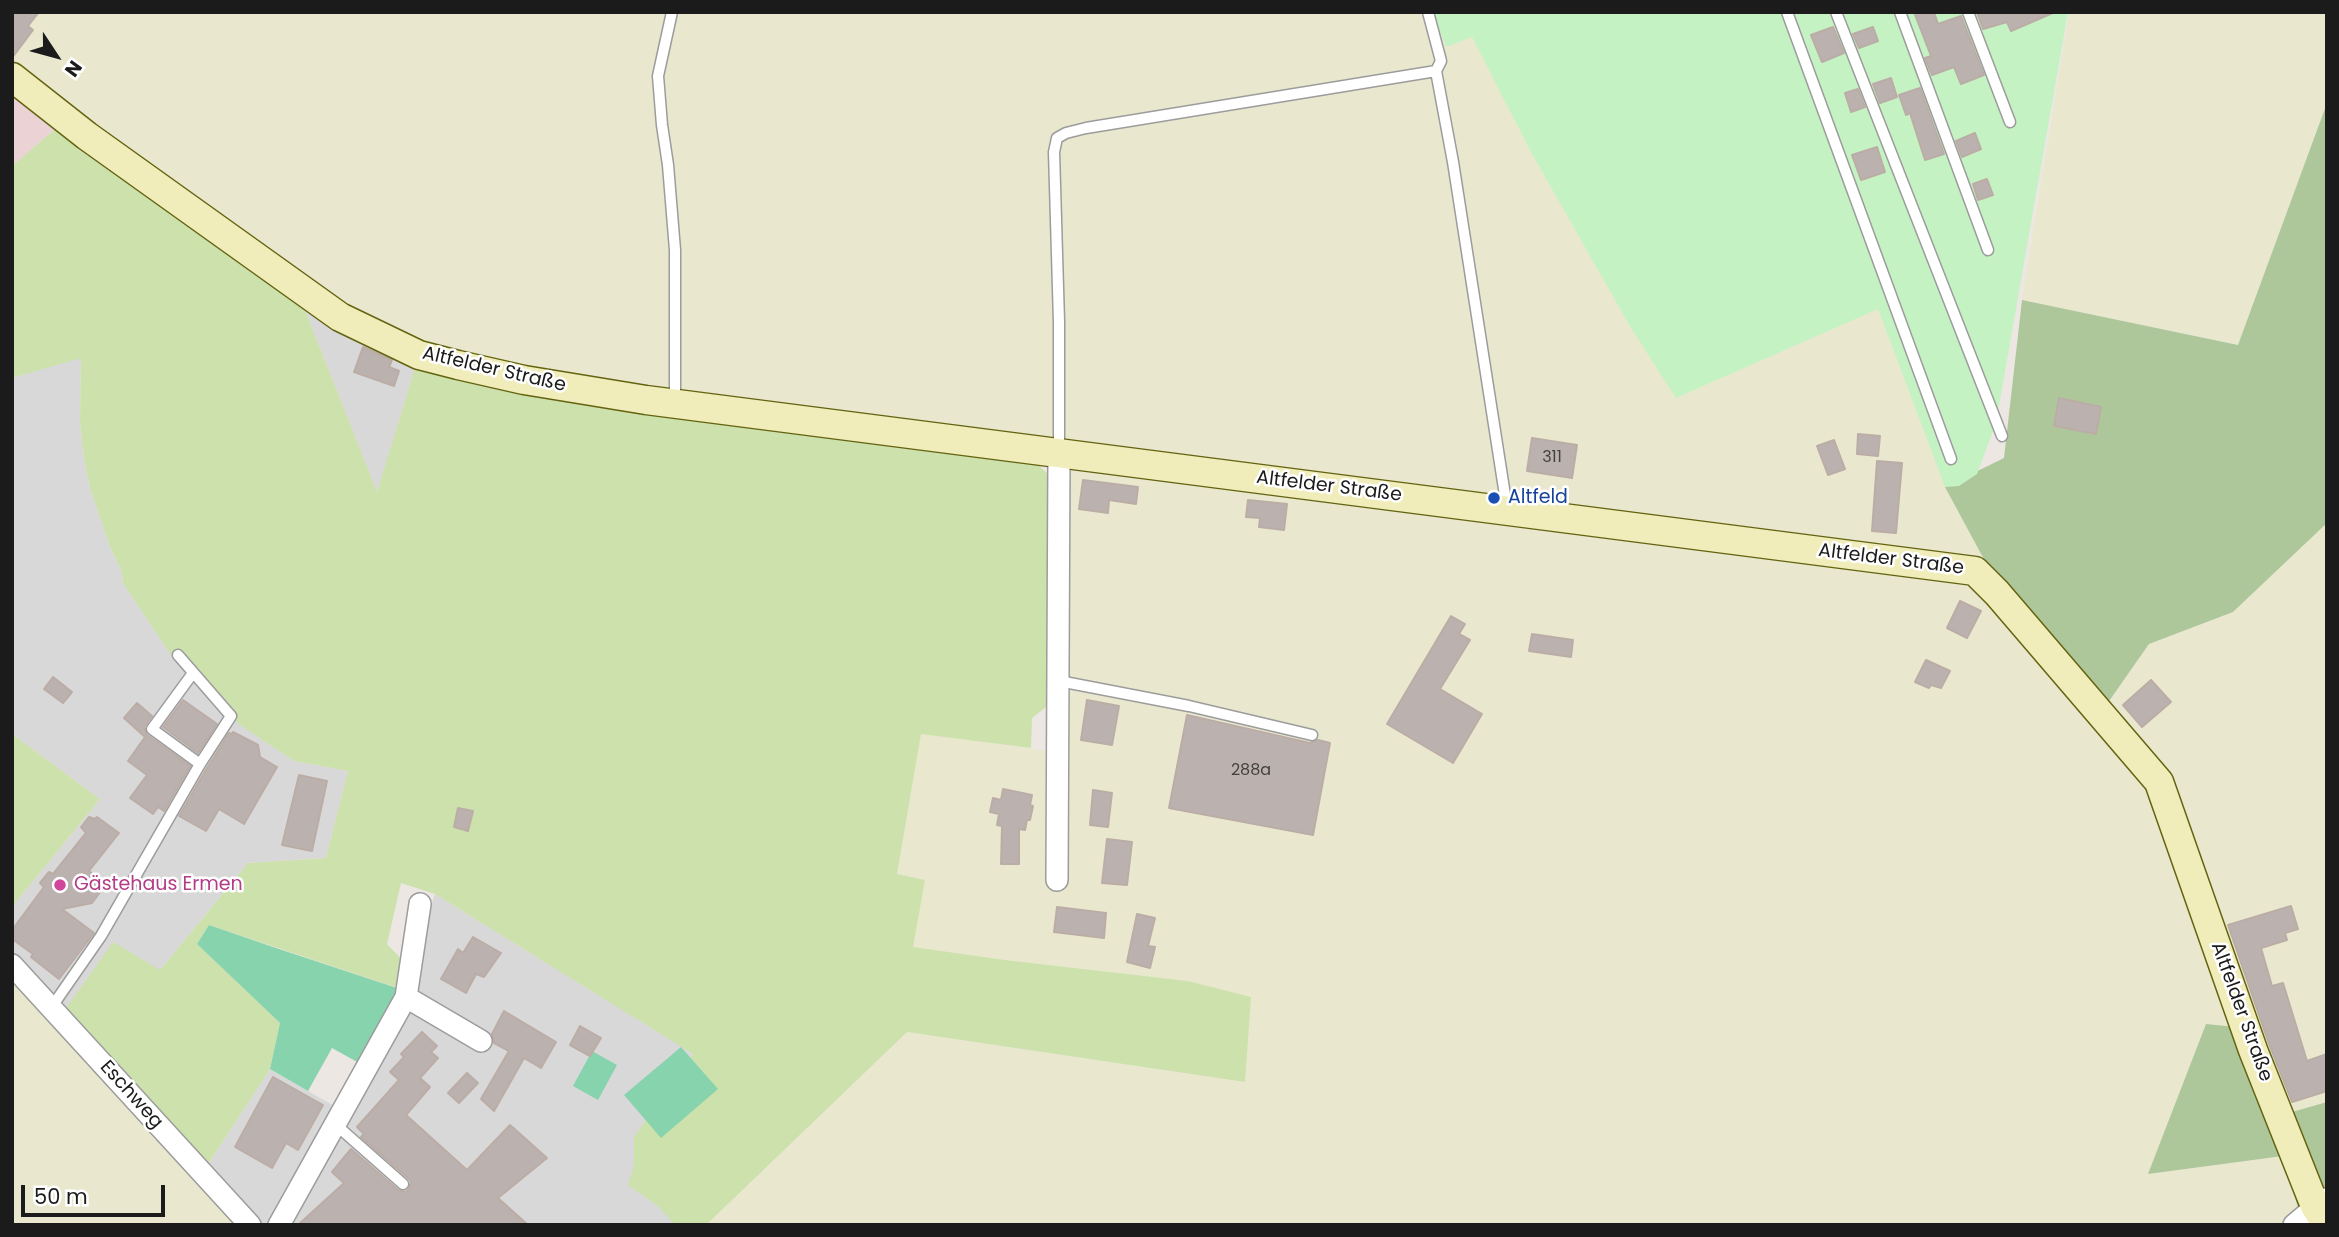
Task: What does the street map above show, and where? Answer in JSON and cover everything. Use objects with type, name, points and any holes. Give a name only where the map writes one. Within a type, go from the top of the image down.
[{"type":"street","name":"Altfelder Straße","points":[[12,77],[86,136],[340,317],[419,355],[457,365],[524,380],[675,403],[1975,571],[1997,593],[2159,782],[2253,1050],[2323,1210]]},
{"type":"street","points":[[1057,880],[1059,452]]},
{"type":"street","points":[[279,1225],[406,997],[420,904]]},
{"type":"street","name":"Eschweg","points":[[12,965],[250,1225]]},
{"type":"street","points":[[406,997],[481,1041]]},
{"type":"street","points":[[2294,1225],[2323,1210]]},
{"type":"lane","points":[[673,12],[658,76],[675,250],[675,403]]},
{"type":"lane","points":[[1428,12],[1441,61],[1436,71],[1453,162],[1507,510]]},
{"type":"lane","points":[[1787,12],[1951,458]]},
{"type":"lane","points":[[1836,12],[2002,436]]},
{"type":"lane","points":[[1900,12],[1988,250]]},
{"type":"lane","points":[[1968,12],[2010,122]]},
{"type":"lane","points":[[1059,452],[1059,322],[1054,152],[1057,138],[1066,132],[1086,128],[1436,71]]},
{"type":"lane","points":[[51,1008],[101,936],[200,764],[231,716],[178,655]]},
{"type":"lane","points":[[193,673],[152,729],[200,764]]},
{"type":"lane","points":[[1059,681],[1189,706],[1312,735]]},
{"type":"lane","points":[[335,1124],[403,1184]]},
{"type":"shaded area","points":[[12,73],[70,116],[12,166]]},
{"type":"shaded area","points":[[295,285],[419,355],[377,493]]},
{"type":"shaded area","points":[[81,357],[80,421],[83,453],[90,488],[110,547],[122,572],[123,583],[294,761],[348,771],[326,858],[248,863],[160,970],[62,1014],[12,962],[12,907],[100,799],[12,734],[12,378]]},
{"type":"shaded area","points":[[435,894],[694,1054],[907,1032],[706,1225],[249,1225],[201,1175],[270,1069],[336,1107],[402,993]]},
{"type":"green space","points":[[12,12],[1431,12],[1446,47],[1472,36],[1532,154],[1631,328],[1676,398],[1878,309],[1945,487],[2101,713],[2149,644],[2233,612],[2327,523],[2327,1102],[2285,1115],[2149,1174],[2283,1156],[2301,1218],[2294,1225],[706,1225],[907,1032],[1245,1082],[1250,997],[1188,981],[912,947],[925,880],[897,874],[921,733],[1063,753],[1066,469],[1507,510],[675,403],[419,355],[12,81]]},
{"type":"green space","points":[[1432,12],[2068,12],[1996,423],[1977,474],[1959,486],[1945,487],[1878,309],[1676,398],[1631,328],[1532,154],[1472,37],[1446,47]]},
{"type":"green space","points":[[2069,12],[2327,12],[2327,104],[2239,345],[2022,300]]},
{"type":"green space","points":[[2327,103],[2327,523],[2233,612],[2149,644],[2100,714],[2000,589],[1945,487],[2004,458],[2022,300],[2238,345]]},
{"type":"green space","points":[[70,116],[295,285],[377,492],[419,355],[1034,461],[1050,476],[1050,704],[1032,718],[1031,748],[921,734],[897,874],[925,880],[913,947],[1188,981],[1251,997],[1245,1082],[907,1032],[706,1225],[675,1225],[659,1207],[628,1185],[634,1165],[634,1137],[693,1054],[435,894],[401,883],[387,944],[407,965],[395,987],[209,925],[197,944],[280,1023],[270,1069],[201,1175],[62,1014],[113,942],[160,970],[248,863],[326,858],[348,771],[294,761],[240,725],[169,652],[123,583],[122,572],[110,547],[90,488],[83,453],[80,421],[81,358],[12,378],[12,166]]},
{"type":"green space","points":[[12,734],[100,799],[12,907]]},
{"type":"green space","points":[[209,925],[403,990],[359,1063],[332,1048],[308,1091],[270,1069],[280,1023],[197,944]]},
{"type":"green space","points":[[12,965],[250,1225],[12,1225]]},
{"type":"green space","points":[[2206,1024],[2246,1028],[2285,1114],[2327,1102],[2327,1225],[2303,1225],[2283,1156],[2148,1174]]},
{"type":"green space","points":[[681,1047],[718,1089],[661,1138],[624,1095]]},
{"type":"green space","points":[[592,1051],[617,1065],[598,1100],[573,1086]]},
{"type":"building","points":[[12,12],[39,12],[28,26],[33,30],[12,58]]},
{"type":"building","points":[[1914,12],[1934,12],[1938,24],[1961,16],[1984,75],[1961,84],[1954,67],[1932,75],[1925,58],[1931,56]]},
{"type":"building","points":[[1977,12],[2055,12],[2011,31],[2007,22],[1983,29]]},
{"type":"building","points":[[1833,27],[1844,53],[1822,62],[1811,35]]},
{"type":"building","points":[[1873,27],[1878,41],[1859,48],[1853,34]]},
{"type":"building","points":[[1891,78],[1897,97],[1880,103],[1873,84]]},
{"type":"building","points":[[1920,88],[1944,154],[1925,160],[1910,113],[1906,115],[1899,95]]},
{"type":"building","points":[[1858,89],[1865,107],[1851,112],[1845,93]]},
{"type":"building","points":[[1975,133],[1981,149],[1962,157],[1956,141]]},
{"type":"building","points":[[1877,147],[1885,172],[1861,180],[1852,155]]},
{"type":"building","points":[[1987,179],[1993,195],[1978,200],[1973,184]]},
{"type":"building","points":[[363,347],[392,360],[389,367],[399,371],[394,386],[354,372]]},
{"type":"building","points":[[2059,398],[2101,407],[2096,434],[2054,426]]},
{"type":"building","points":[[1858,434],[1880,436],[1878,456],[1857,454]]},
{"type":"building","points":[[1532,438],[1577,445],[1572,478],[1527,471]]},
{"type":"building","points":[[1834,440],[1845,469],[1828,475],[1817,446]]},
{"type":"building","points":[[1877,461],[1902,463],[1896,533],[1872,531]]},
{"type":"building","points":[[1083,480],[1138,487],[1136,504],[1109,500],[1108,513],[1079,509]]},
{"type":"building","points":[[1248,500],[1287,504],[1284,530],[1259,527],[1260,518],[1246,517]]},
{"type":"building","points":[[1960,601],[1981,611],[1967,638],[1947,628]]},
{"type":"building","points":[[1451,616],[1465,624],[1459,634],[1470,640],[1440,689],[1482,714],[1453,763],[1387,724]]},
{"type":"building","points":[[1532,634],[1573,640],[1571,657],[1529,651]]},
{"type":"building","points":[[1926,660],[1950,671],[1941,688],[1931,685],[1929,688],[1915,682]]},
{"type":"building","points":[[53,677],[72,692],[63,703],[44,689]]},
{"type":"building","points":[[2151,680],[2171,702],[2142,727],[2123,705]]},
{"type":"building","points":[[183,700],[217,724],[198,753],[163,727]]},
{"type":"building","points":[[1087,700],[1119,706],[1112,745],[1081,740]]},
{"type":"building","points":[[137,703],[152,716],[144,727],[147,735],[190,766],[164,811],[158,807],[153,814],[130,798],[147,775],[128,761],[145,737],[124,718]]},
{"type":"building","points":[[1187,715],[1310,743],[1318,740],[1330,743],[1313,835],[1169,808]]},
{"type":"building","points":[[233,732],[258,745],[260,757],[277,767],[244,824],[219,809],[206,831],[179,816],[229,733]]},
{"type":"building","points":[[299,775],[327,781],[312,851],[282,845]]},
{"type":"building","points":[[1003,789],[1032,795],[1030,820],[1027,820],[1025,830],[1019,829],[1019,864],[1001,864],[1002,826],[997,825],[999,814],[990,812],[993,798],[1001,800]]},
{"type":"building","points":[[1093,790],[1112,793],[1108,827],[1090,825]]},
{"type":"building","points":[[458,808],[473,811],[468,831],[454,827]]},
{"type":"building","points":[[89,817],[97,817],[119,833],[89,871],[106,884],[92,903],[62,909],[94,933],[59,979],[31,957],[33,954],[12,939],[12,930],[44,887],[40,883],[49,872],[53,874],[86,833],[81,827]]},
{"type":"building","points":[[1107,839],[1132,842],[1127,885],[1102,883]]},
{"type":"building","points":[[2291,906],[2298,929],[2285,933],[2287,940],[2261,948],[2272,986],[2283,983],[2307,1061],[2327,1054],[2327,1091],[2292,1102],[2228,925]]},
{"type":"building","points":[[1057,907],[1106,913],[1104,938],[1054,932]]},
{"type":"building","points":[[1137,914],[1155,918],[1148,946],[1155,947],[1150,968],[1127,962]]},
{"type":"building","points":[[473,937],[501,953],[484,977],[476,974],[466,993],[441,979],[458,949],[463,953]]},
{"type":"building","points":[[504,1011],[556,1042],[541,1068],[524,1058],[494,1111],[481,1099],[509,1051],[494,1043],[492,1034]]},
{"type":"building","points":[[580,1026],[601,1038],[590,1056],[570,1045]]},
{"type":"building","points":[[422,1032],[437,1046],[431,1052],[438,1058],[420,1078],[430,1087],[406,1115],[467,1170],[510,1125],[547,1158],[498,1198],[528,1225],[298,1225],[344,1183],[332,1172],[351,1149],[398,1190],[405,1192],[409,1189],[409,1179],[361,1137],[364,1134],[357,1127],[399,1080],[390,1072],[404,1057],[401,1054]]},
{"type":"building","points":[[467,1073],[478,1083],[459,1103],[448,1093]]},
{"type":"building","points":[[273,1077],[323,1105],[298,1150],[286,1143],[272,1168],[235,1147]]},
{"type":"place","name":"Altfeld","points":[[1494,498]]},
{"type":"place","name":"Gästehaus Ermen","points":[[60,885]]}]
